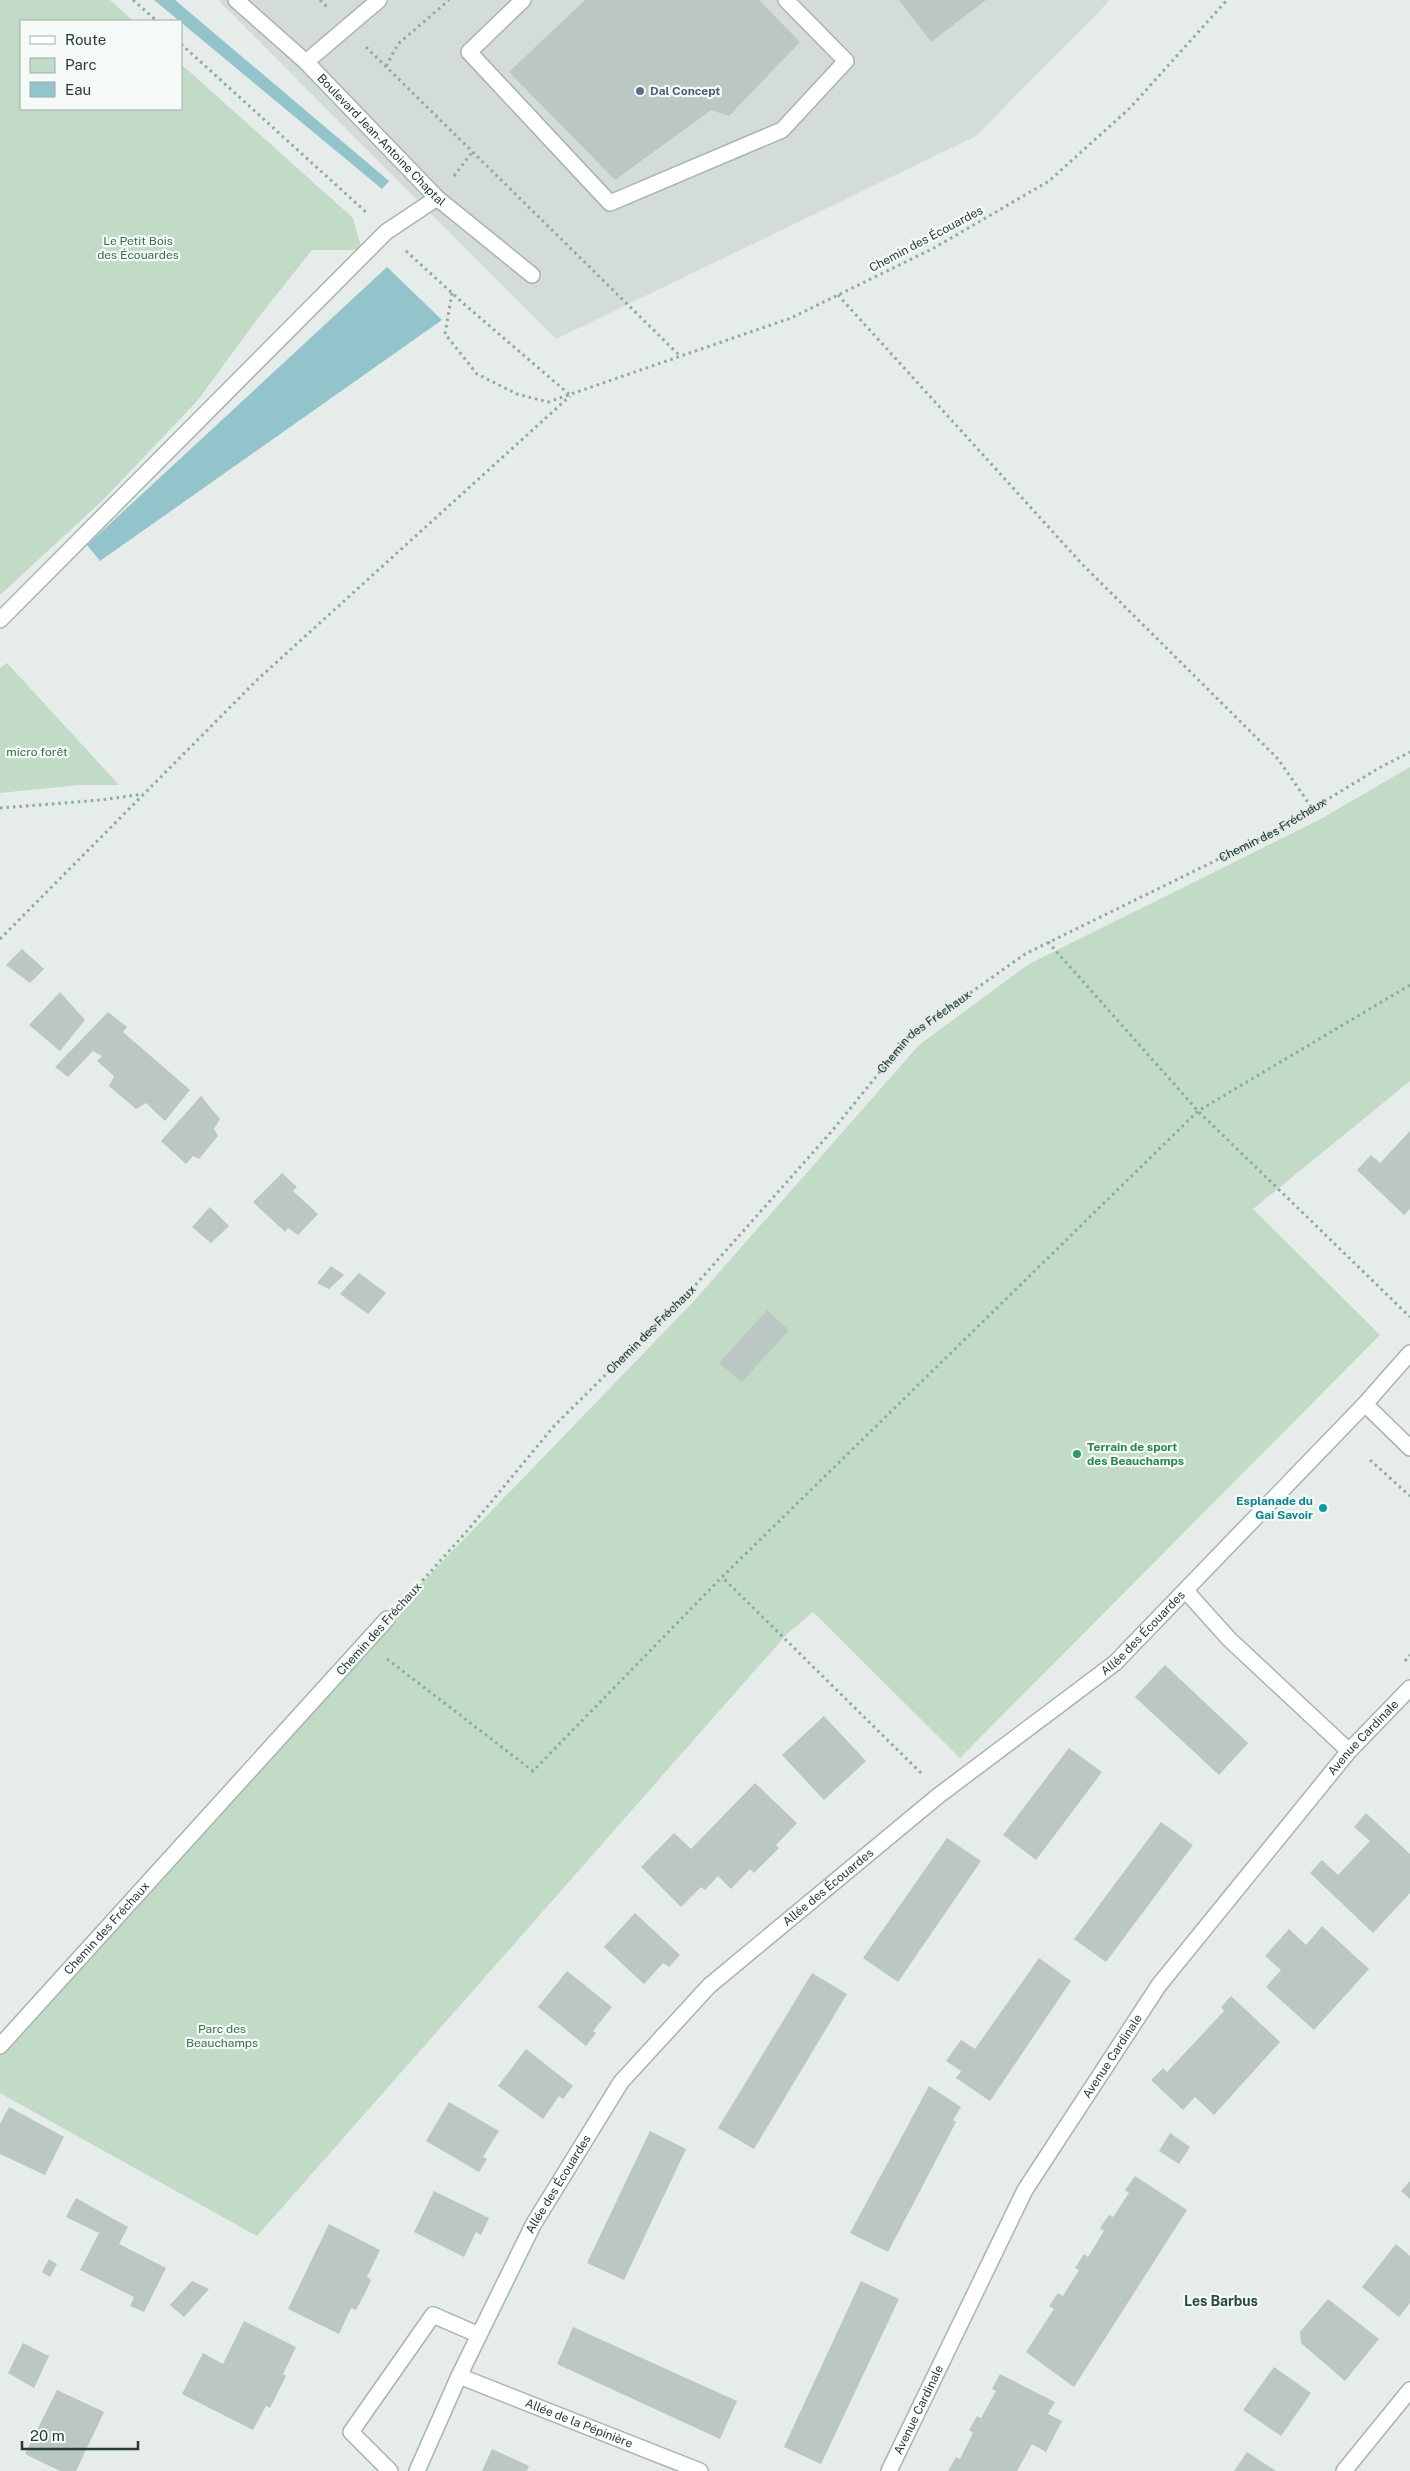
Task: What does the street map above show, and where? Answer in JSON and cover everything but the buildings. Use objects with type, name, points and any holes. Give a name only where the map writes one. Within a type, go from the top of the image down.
[{"type":"street","name":"Boulevard Jean-Antoine Chaptal","points":[[236,0],[306,62],[437,198],[532,275]]},
{"type":"street","points":[[306,62],[346,26],[379,0]]},
{"type":"street","points":[[523,0],[468,52],[610,203],[782,130],[846,61],[786,0]]},
{"type":"street","points":[[0,620],[386,232],[437,198]]},
{"type":"street","name":"Allée des Écouardes","points":[[417,2471],[459,2376],[534,2225],[621,2082],[709,1986],[942,1794],[1115,1663],[1365,1404],[1410,1353]]},
{"type":"street","points":[[1365,1404],[1410,1448]]},
{"type":"street","points":[[1186,1591],[1230,1639],[1349,1750]]},
{"type":"street","name":"Chemin des Fréchaux","points":[[0,2046],[387,1619]]},
{"type":"street","name":"Avenue Cardinale","points":[[889,2471],[1025,2190],[1159,1985],[1349,1750],[1410,1688]]},
{"type":"street","points":[[390,2471],[351,2432],[433,2315],[479,2335]]},
{"type":"street","name":"Allée de la Pépinière","points":[[459,2376],[700,2471]]},
{"type":"street","points":[[1344,2471],[1410,2390]]},
{"type":"path","points":[[133,0],[155,20]]},
{"type":"path","points":[[320,0],[681,357]]},
{"type":"path","points":[[386,66],[398,44],[449,0]]},
{"type":"path","name":"Chemin des Écouardes","points":[[452,292],[445,334],[477,374],[517,394],[548,402],[791,318],[934,248],[1049,182],[1130,108],[1227,0]]},
{"type":"path","points":[[0,939],[257,680],[571,395],[452,292],[182,45]]},
{"type":"path","points":[[838,295],[1082,564],[1278,759],[1312,808]]},
{"type":"path","name":"Chemin des Fréchaux","points":[[387,1619],[468,1530],[554,1426],[691,1290],[832,1131],[909,1036],[1025,954],[1274,832],[1378,768],[1410,752]]},
{"type":"path","points":[[0,808],[101,800],[144,794]]},
{"type":"path","points":[[1048,942],[1198,1111],[1410,1317]]},
{"type":"path","points":[[366,1643],[533,1770],[722,1577],[1198,1111],[1410,985]]},
{"type":"path","points":[[1370,1460],[1410,1496]]},
{"type":"path","points":[[722,1577],[942,1794]]},
{"type":"shaded area","points":[[218,0],[1110,0],[976,136],[556,339]]},
{"type":"green space","name":"Le Petit Bois des Écouardes","points":[[0,0],[110,0],[132,20],[20,20],[20,110],[182,110],[182,65],[353,218],[362,250],[312,250],[258,318],[198,400],[103,500],[0,595]]},
{"type":"green space","name":"micro forêt","points":[[7,663],[119,785],[79,785],[0,793],[0,668]]},
{"type":"green space","name":"Parc des Beauchamps","points":[[1410,767],[1410,1081],[1253,1209],[1380,1335],[960,1758],[813,1612],[787,1634],[257,2236],[0,2093],[0,2046],[387,1619],[694,1301],[919,1045],[1029,964],[1319,820]]},
{"type":"water","points":[[154,0],[175,0],[389,181],[382,189],[182,23],[182,20],[178,20]]},
{"type":"water","points":[[387,267],[442,320],[100,561],[87,545]]},
{"type":"place","name":"Dal Concept","points":[[640,91]]},
{"type":"place","name":"Terrain de sport des Beauchamps","points":[[1077,1454]]},
{"type":"place","name":"Esplanade du Gai Savoir","points":[[1323,1508]]},
{"type":"district","name":"Les Barbus","points":[[1221,2301]]}]
